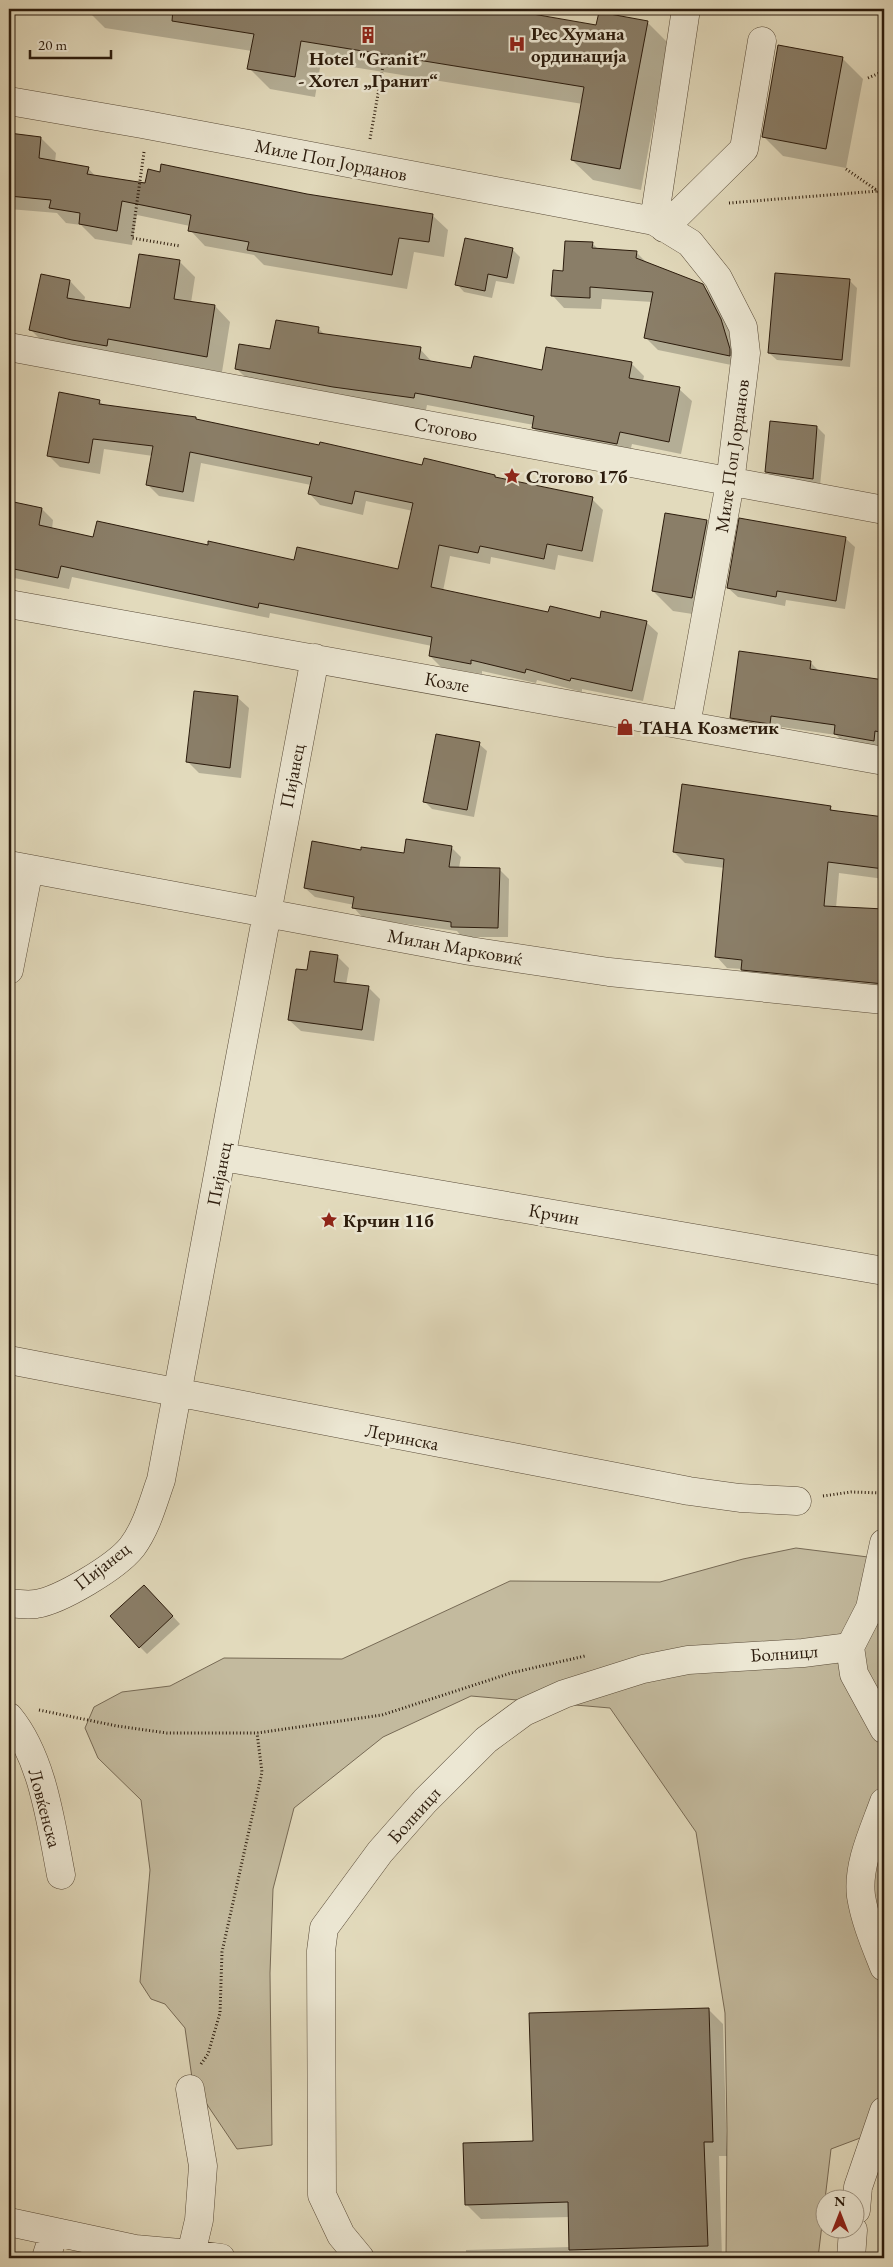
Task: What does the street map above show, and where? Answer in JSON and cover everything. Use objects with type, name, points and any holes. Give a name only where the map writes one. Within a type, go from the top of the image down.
[{"type":"street","points":[[659,224],[686,9]]},
{"type":"street","points":[[659,224],[686,206],[744,149],[762,41]]},
{"type":"street","name":"Миле Поп Јорданов","points":[[9,101],[365,166],[659,224],[690,243],[718,278],[743,327],[746,353],[730,482],[686,725]]},
{"type":"street","name":"Стогово","points":[[9,347],[884,510]]},
{"type":"street","name":"Козле","points":[[9,604],[884,762]]},
{"type":"street","name":"Пијанец","points":[[9,1604],[36,1604],[67,1593],[91,1580],[131,1548],[147,1521],[161,1480],[315,658]]},
{"type":"street","name":"Милан Марковиќ","points":[[9,970],[19,867],[470,951],[609,972],[884,1000]]},
{"type":"street","name":"Крчин","points":[[223,1156],[884,1271]]},
{"type":"street","name":"Леринска","points":[[9,1360],[689,1491],[740,1498],[797,1501]]},
{"type":"street","points":[[884,1543],[870,1608],[850,1647],[854,1674],[884,1729]]},
{"type":"street","name":"Болницл","points":[[360,2258],[341,2235],[322,2196],[321,1951],[324,1928],[380,1852],[425,1801],[486,1740],[524,1712],[564,1694],[643,1669],[688,1660],[803,1654],[850,1647]]},
{"type":"street","name":"Ловќенска","points":[[20,1713],[22,1733],[46,1797],[61,1875]]},
{"type":"street","points":[[884,1802],[864,1863],[861,1894],[868,1925],[884,1967]]},
{"type":"street","points":[[190,2089],[203,2166],[199,2220],[191,2254]]},
{"type":"street","points":[[858,2190],[878,2142],[884,2111]]},
{"type":"street","points":[[9,2222],[50,2246],[135,2249],[162,2255],[191,2254],[221,2258]]},
{"type":"street","points":[[851,2258],[852,2240]]},
{"type":"path","points":[[365,166],[385,54]]},
{"type":"path","points":[[868,78],[884,71]]},
{"type":"path","points":[[150,149],[145,148],[132,238],[180,246]]},
{"type":"path","points":[[846,169],[878,191],[884,199]]},
{"type":"path","points":[[686,206],[884,191]]},
{"type":"path","points":[[797,1501],[851,1492],[884,1493]]},
{"type":"path","points":[[20,1713],[151,1731],[257,1733],[382,1715],[511,1673],[587,1656]]},
{"type":"path","points":[[190,2089],[196,2070],[208,2054],[220,2013],[222,1952],[262,1772],[257,1733]]},
{"type":"shaded area","points":[[884,1539],[884,2129],[831,2149],[826,2190],[816,2190],[816,2240],[820,2240],[818,2258],[726,2258],[727,2131],[725,2013],[696,1832],[610,1708],[471,1696],[383,1737],[294,1808],[273,1889],[270,1973],[272,2145],[237,2149],[192,2078],[185,2028],[165,2004],[151,1999],[140,1982],[150,1870],[141,1800],[98,1758],[85,1728],[94,1707],[122,1692],[170,1686],[224,1658],[342,1659],[510,1581],[660,1582],[743,1559],[796,1548],[868,1557]]},
{"type":"building","points":[[173,9],[504,9],[596,25],[599,12],[648,21],[620,169],[571,160],[584,87],[301,41],[295,77],[247,69],[254,34],[172,21]]},
{"type":"building","points":[[778,45],[843,57],[826,149],[762,137]]},
{"type":"building","points":[[9,133],[41,137],[39,158],[89,167],[87,174],[145,183],[148,169],[160,172],[161,164],[307,194],[433,214],[429,242],[399,238],[392,275],[247,250],[249,242],[188,231],[191,215],[122,201],[117,231],[79,224],[80,213],[49,208],[51,200],[9,196]]},
{"type":"building","points":[[465,238],[513,248],[507,278],[488,274],[485,291],[455,285]]},
{"type":"building","points":[[565,241],[593,242],[592,248],[637,251],[636,258],[703,284],[721,319],[730,349],[730,356],[644,338],[653,292],[590,287],[590,298],[551,296],[553,270],[563,271]]},
{"type":"building","points":[[139,254],[180,260],[174,299],[215,305],[207,357],[108,339],[107,346],[29,330],[41,274],[70,280],[67,298],[130,308]]},
{"type":"building","points":[[775,273],[850,279],[842,360],[768,353]]},
{"type":"building","points":[[276,320],[319,327],[318,333],[421,347],[419,359],[471,368],[474,356],[542,370],[546,347],[632,362],[629,378],[680,387],[669,442],[620,432],[617,444],[532,428],[534,416],[464,402],[415,393],[414,398],[333,387],[235,369],[239,344],[270,349]]},
{"type":"building","points":[[59,392],[100,400],[99,404],[196,417],[196,419],[319,445],[320,442],[422,465],[424,458],[495,475],[495,477],[593,497],[582,551],[547,544],[544,559],[480,546],[478,553],[439,545],[431,587],[548,612],[550,606],[600,618],[601,611],[647,621],[632,691],[571,678],[570,681],[526,669],[525,673],[471,660],[471,664],[429,656],[432,637],[259,603],[258,608],[61,566],[58,578],[9,568],[9,501],[42,508],[39,525],[93,537],[97,521],[208,545],[208,541],[294,560],[297,547],[398,569],[413,503],[355,491],[352,504],[308,494],[312,477],[190,452],[183,492],[146,485],[153,446],[93,439],[89,463],[47,456]]},
{"type":"building","points":[[770,421],[817,426],[813,479],[765,472]]},
{"type":"building","points":[[665,513],[707,520],[692,598],[652,591]]},
{"type":"building","points":[[739,518],[846,537],[836,601],[777,591],[776,597],[727,588]]},
{"type":"building","points":[[739,651],[811,661],[810,669],[884,680],[884,733],[875,731],[874,741],[834,734],[835,725],[771,716],[770,724],[730,718]]},
{"type":"building","points":[[194,691],[238,696],[230,768],[186,762]]},
{"type":"building","points":[[436,734],[480,742],[467,810],[423,802]]},
{"type":"building","points":[[682,784],[831,806],[830,810],[884,817],[884,869],[828,862],[824,906],[884,909],[884,984],[741,970],[742,960],[715,957],[724,859],[673,852]]},
{"type":"building","points":[[406,839],[452,846],[449,867],[500,868],[498,928],[451,927],[451,922],[352,908],[354,897],[304,888],[312,841],[361,850],[361,847],[404,853]]},
{"type":"building","points":[[310,951],[338,955],[334,982],[369,986],[362,1030],[288,1020],[296,969],[307,970]]},
{"type":"building","points":[[144,1585],[173,1616],[139,1648],[110,1616]]},
{"type":"building","points":[[709,2008],[713,2142],[704,2142],[708,2246],[569,2250],[568,2202],[465,2205],[463,2143],[533,2141],[529,2013]]},
{"type":"place","name":"Hotel \"Granit\" - Хотел „Гранит“","points":[[368,35]]},
{"type":"place","name":"Рес Хумана ординација","points":[[517,44]]},
{"type":"place","name":"Стогово 17б","points":[[512,476]]},
{"type":"place","name":"ТАНА Козметик","points":[[625,727]]},
{"type":"place","name":"Крчин 11б","points":[[329,1220]]}]
